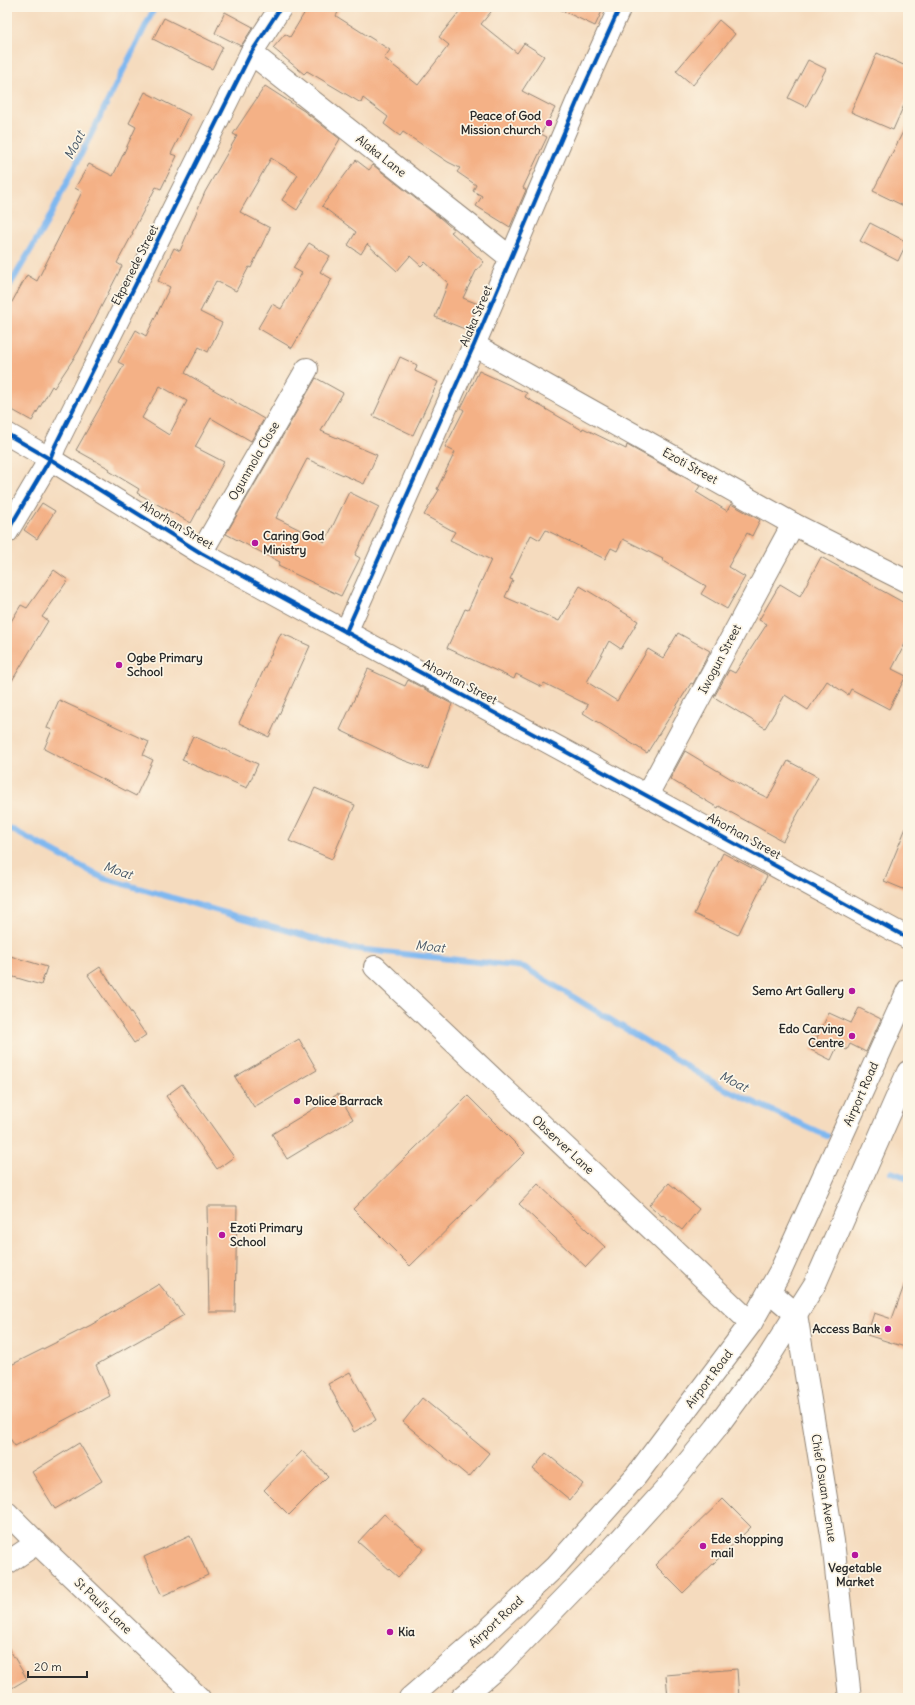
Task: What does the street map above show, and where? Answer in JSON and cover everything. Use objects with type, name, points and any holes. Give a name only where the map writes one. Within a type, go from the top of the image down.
[{"type":"street","name":"Ekpenede Street","points":[[7,532],[50,459],[54,446],[251,53],[281,7]]},
{"type":"street","name":"Alaka Street","points":[[346,632],[474,345],[577,102],[620,7]]},
{"type":"street","name":"Alaka Lane","points":[[251,53],[511,258]]},
{"type":"street","name":"Ezoti Street","points":[[474,345],[793,524],[908,582]]},
{"type":"street","name":"Ogunmola Close","points":[[201,553],[307,369]]},
{"type":"street","name":"Ahorhan Street","points":[[7,434],[201,553],[647,794],[908,938]]},
{"type":"street","name":"Iwogun Street","points":[[647,794],[793,524]]},
{"type":"street","name":"Observer Lane","points":[[375,967],[750,1323]]},
{"type":"street","name":"Airport Road","points":[[410,1698],[477,1640],[556,1566],[636,1476],[750,1323],[784,1263],[908,990]]},
{"type":"street","points":[[462,1698],[500,1665],[600,1562],[668,1487],[716,1428],[768,1358],[815,1284],[908,1072]]},
{"type":"street","points":[[769,1291],[796,1314]]},
{"type":"street","name":"Chief Osuan Avenue","points":[[796,1314],[833,1541],[850,1698]]},
{"type":"street","name":"St Paul's Lane","points":[[7,1513],[36,1543],[199,1698]]},
{"type":"street","points":[[7,1563],[36,1543]]},
{"type":"building","points":[[308,7],[341,7],[336,16],[390,50],[384,58],[418,85],[449,45],[439,37],[463,7],[495,7],[481,24],[517,53],[524,43],[544,56],[522,91],[555,108],[541,134],[547,137],[523,188],[526,190],[510,227],[476,206],[482,196],[473,191],[476,185],[457,172],[460,168],[448,162],[403,132],[400,136],[384,124],[388,117],[363,98],[361,103],[307,71],[304,74],[273,48],[285,34],[290,37]]},
{"type":"building","points":[[555,7],[604,7],[595,26]]},
{"type":"building","points":[[225,12],[253,27],[241,46],[215,33]]},
{"type":"building","points":[[164,18],[223,47],[212,69],[153,39]]},
{"type":"building","points":[[719,20],[735,34],[693,85],[676,71]]},
{"type":"building","points":[[877,53],[908,67],[908,96],[893,130],[851,112]]},
{"type":"building","points":[[808,60],[826,69],[806,107],[788,98]]},
{"type":"building","points":[[265,86],[304,111],[340,139],[297,210],[282,200],[298,175],[271,158],[240,212],[270,228],[251,268],[249,267],[236,291],[216,281],[200,312],[222,323],[208,352],[199,347],[185,373],[264,419],[251,441],[211,418],[195,447],[224,462],[191,523],[137,493],[139,489],[109,471],[110,469],[76,450],[124,365],[118,362],[136,330],[146,336],[170,287],[158,281],[174,248],[180,251],[205,192],[237,136],[233,134]],"holes":[[[160,386],[187,401],[169,435],[142,418]]]},
{"type":"building","points":[[145,92],[190,115],[171,154],[177,156],[161,189],[156,187],[132,233],[117,263],[122,266],[78,352],[54,388],[52,386],[32,421],[7,407],[7,311],[27,275],[37,281],[82,192],[75,188],[89,164],[113,176],[136,127],[129,123]]},
{"type":"building","points":[[908,122],[908,208],[873,191]]},
{"type":"building","points":[[356,160],[369,170],[373,165],[439,217],[454,230],[451,232],[484,262],[476,271],[463,298],[478,304],[467,330],[435,317],[448,283],[425,262],[421,266],[410,256],[397,271],[367,244],[361,254],[348,245],[356,232],[322,206]]},
{"type":"building","points":[[870,223],[907,242],[898,261],[860,241]]},
{"type":"building","points":[[309,243],[330,256],[320,272],[332,279],[292,348],[258,328],[272,304],[281,309],[302,273],[293,268]]},
{"type":"building","points":[[400,357],[417,365],[415,371],[438,382],[413,435],[373,416]]},
{"type":"building","points":[[479,371],[527,393],[525,397],[582,430],[583,428],[626,449],[627,445],[700,486],[696,492],[727,511],[731,504],[760,520],[752,536],[747,533],[728,567],[745,577],[727,609],[701,594],[706,586],[662,560],[663,559],[623,539],[617,551],[611,548],[605,559],[546,530],[540,540],[531,535],[510,579],[513,580],[505,597],[559,621],[580,586],[638,621],[621,649],[609,641],[587,682],[617,701],[648,649],[663,658],[678,633],[710,651],[693,684],[691,683],[647,753],[583,713],[588,705],[544,683],[542,687],[516,674],[514,679],[447,648],[465,609],[468,610],[491,560],[450,540],[455,532],[424,515],[439,490],[437,489],[455,452],[445,447],[464,410],[461,408]]},
{"type":"building","points":[[316,378],[343,393],[321,431],[377,455],[364,484],[307,459],[276,518],[325,542],[349,492],[379,507],[355,555],[360,558],[341,596],[278,566],[280,562],[226,534]]},
{"type":"building","points":[[42,503],[55,511],[37,539],[24,530]]},
{"type":"building","points":[[821,557],[908,605],[908,638],[892,669],[906,676],[889,709],[851,689],[848,695],[827,681],[808,710],[785,695],[765,728],[714,697],[729,670],[735,673],[767,624],[759,620],[780,584],[800,596]]},
{"type":"building","points":[[54,570],[68,580],[42,617],[48,621],[7,689],[7,628],[21,605],[27,608]]},
{"type":"building","points":[[281,633],[310,646],[269,737],[239,723]]},
{"type":"building","points":[[368,669],[405,686],[408,680],[452,704],[428,769],[400,759],[340,730]]},
{"type":"building","points":[[59,700],[149,742],[143,755],[153,760],[136,796],[44,749],[52,730],[47,728]]},
{"type":"building","points":[[193,736],[258,764],[247,788],[182,760]]},
{"type":"building","points":[[685,751],[743,786],[768,798],[788,761],[818,777],[783,841],[719,806],[718,808],[670,779]]},
{"type":"building","points":[[315,788],[355,805],[332,859],[289,841]]},
{"type":"building","points":[[908,823],[908,891],[884,881]]},
{"type":"building","points":[[723,853],[767,876],[738,935],[694,914]]},
{"type":"building","points":[[7,955],[47,967],[41,985],[7,975]]},
{"type":"building","points":[[100,967],[146,1035],[134,1043],[88,975]]},
{"type":"building","name":"Edo Carving Centre","points":[[859,1008],[881,1019],[866,1052],[850,1044],[847,1050],[838,1045],[831,1060],[811,1050],[829,1013],[851,1023]]},
{"type":"building","points":[[299,1039],[317,1070],[254,1107],[235,1077]]},
{"type":"building","points":[[182,1084],[234,1157],[217,1169],[166,1096]]},
{"type":"building","points":[[338,1094],[353,1119],[287,1159],[272,1134]]},
{"type":"building","points":[[468,1096],[525,1153],[410,1266],[353,1209]]},
{"type":"building","points":[[669,1183],[699,1209],[682,1230],[649,1205]]},
{"type":"building","points":[[538,1184],[605,1247],[586,1267],[519,1204]]},
{"type":"building","points":[[207,1206],[237,1206],[235,1312],[209,1312]]},
{"type":"building","name":"Access Bank","points":[[906,1280],[908,1280],[908,1348],[867,1335],[874,1313],[892,1319]]},
{"type":"building","points":[[159,1284],[184,1315],[96,1365],[110,1396],[15,1446],[7,1434],[7,1367],[91,1325]]},
{"type":"building","points":[[350,1372],[376,1420],[354,1432],[328,1384]]},
{"type":"building","points":[[422,1398],[489,1453],[469,1477],[403,1422]]},
{"type":"building","points":[[79,1443],[102,1481],[55,1509],[32,1472]]},
{"type":"building","points":[[302,1451],[328,1476],[289,1515],[264,1490]]},
{"type":"building","points":[[546,1453],[583,1484],[570,1500],[533,1469]]},
{"type":"building","name":"Ede shopping mail","points":[[723,1499],[751,1527],[683,1593],[655,1565]]},
{"type":"building","points":[[384,1514],[424,1549],[398,1577],[358,1542]]},
{"type":"building","points":[[190,1536],[208,1575],[162,1596],[144,1557]]},
{"type":"building","points":[[7,1645],[27,1679],[7,1691]]},
{"type":"building","points":[[737,1669],[739,1698],[668,1698],[666,1675]]},
{"type":"waterway","name":"Moat","points":[[7,290],[47,222],[155,7]]},
{"type":"waterway","name":"Moat","points":[[7,827],[103,878],[348,948],[524,967],[721,1087],[827,1136]]},
{"type":"waterway","name":"Moat","points":[[891,1172],[908,1178]]},
{"type":"cycle path","points":[[7,532],[50,459],[55,446],[251,53],[281,7]]},
{"type":"cycle path","points":[[346,632],[474,345],[577,102],[620,7]]},
{"type":"cycle path","points":[[7,434],[201,553],[908,938]]},
{"type":"place","name":"Peace of God Mission church","points":[[549,123]]},
{"type":"place","name":"Caring God Ministry","points":[[255,543]]},
{"type":"place","name":"Ogbe Primary School","points":[[119,665]]},
{"type":"place","name":"Semo Art Gallery","points":[[852,991]]},
{"type":"place","name":"Edo Carving Centre","points":[[852,1036]]},
{"type":"place","name":"Police Barrack","points":[[297,1101]]},
{"type":"place","name":"Ezoti Primary School","points":[[222,1235]]},
{"type":"place","name":"Access Bank","points":[[888,1329]]},
{"type":"place","name":"Ede shopping mail","points":[[703,1546]]},
{"type":"place","name":"Vegetable Market","points":[[855,1555]]},
{"type":"place","name":"Kia","points":[[390,1632]]}]
